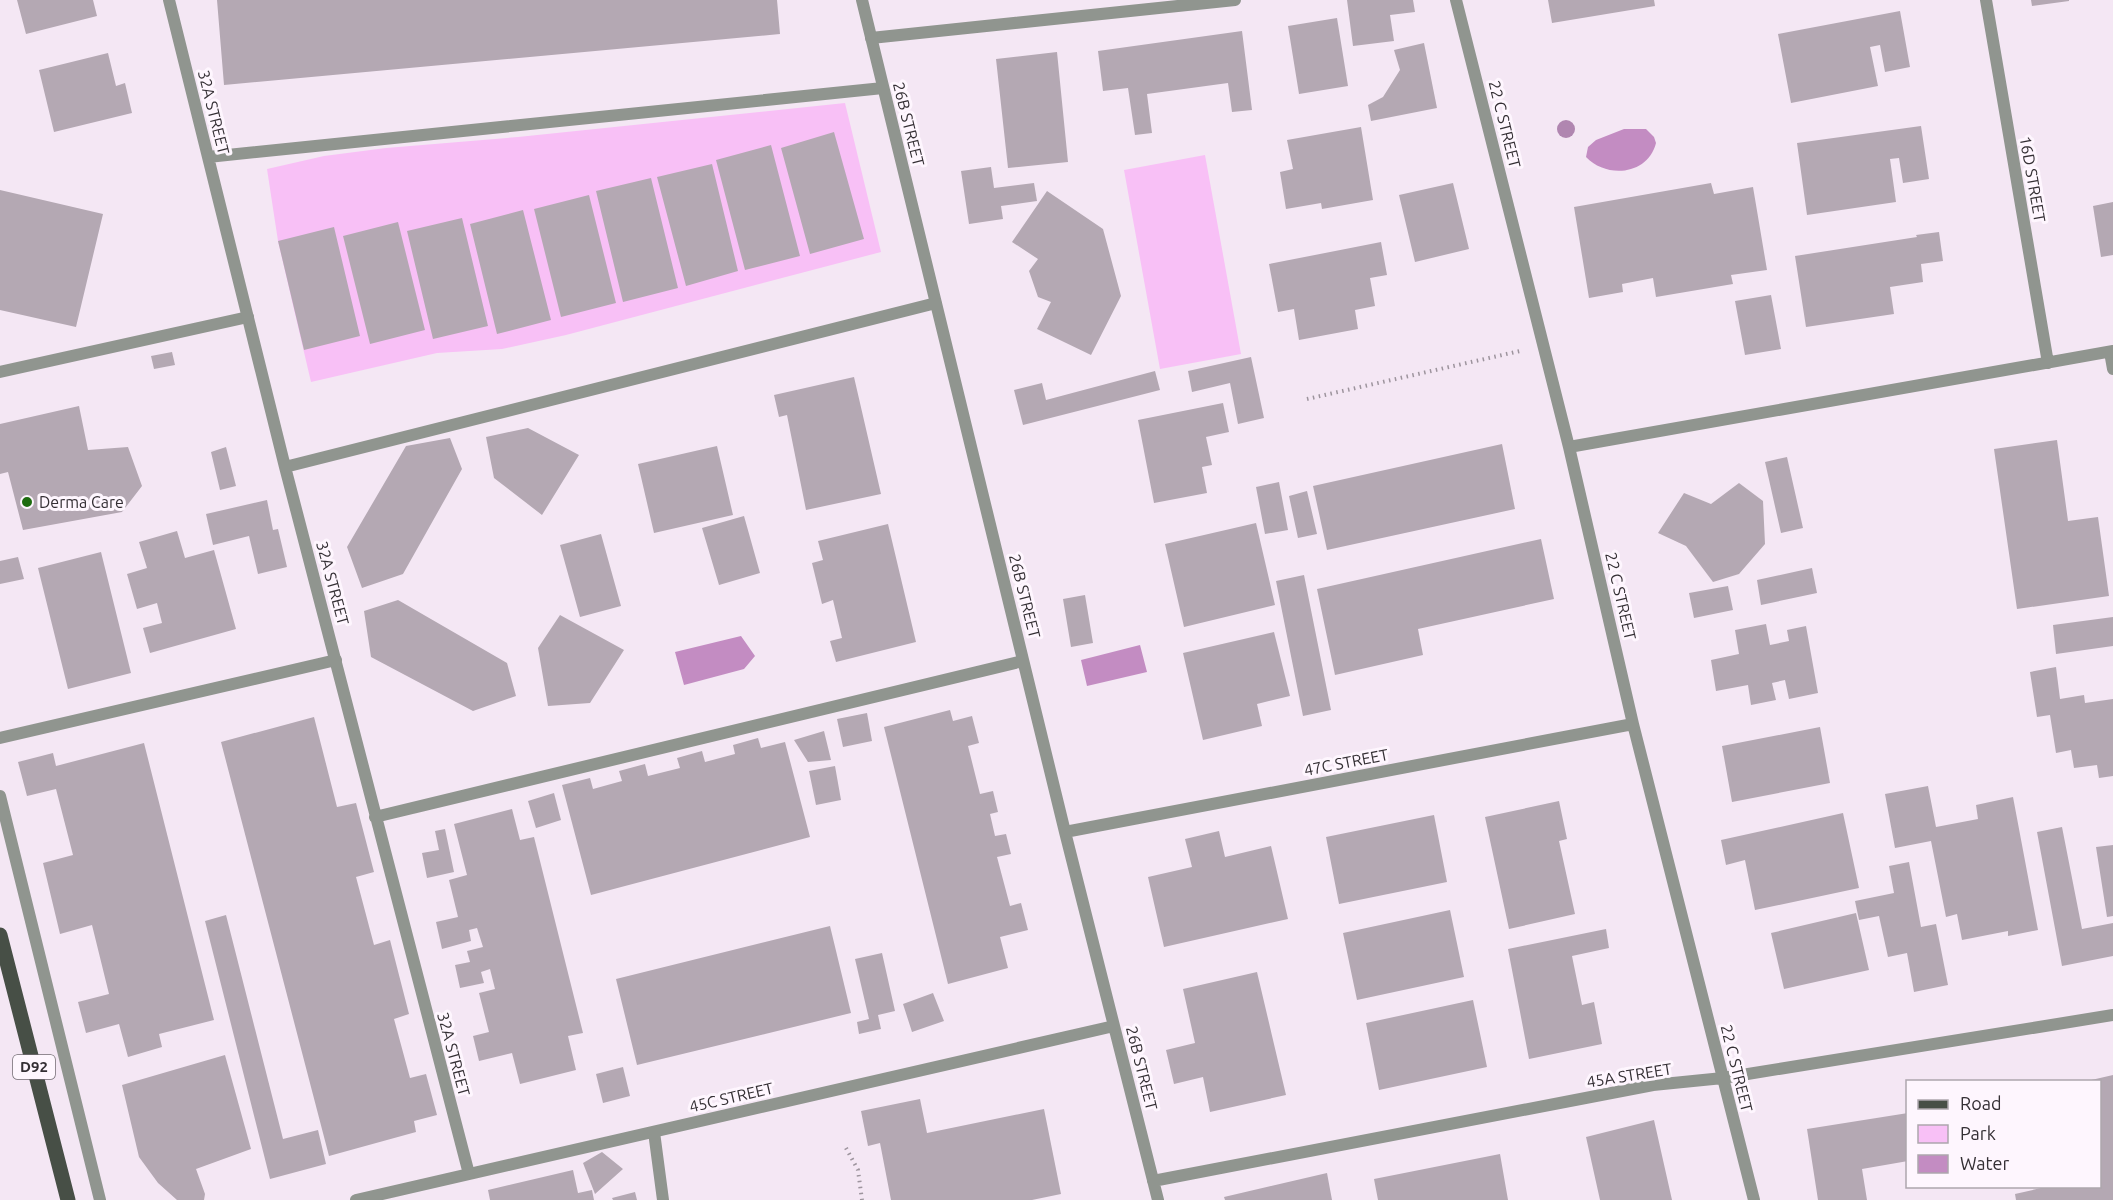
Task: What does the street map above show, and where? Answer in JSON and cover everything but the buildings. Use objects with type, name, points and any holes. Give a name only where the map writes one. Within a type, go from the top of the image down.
[{"type":"main road","name":"D92","points":[[0,934],[68,1200]]},
{"type":"street","name":"32A STREET","points":[[169,0],[285,467],[469,1174]]},
{"type":"street","name":"26B STREET","points":[[862,0],[1065,832],[1158,1200]]},
{"type":"street","points":[[871,38],[1235,0]]},
{"type":"street","name":"22 C STREET","points":[[1456,0],[1569,447],[1633,724],[1754,1200]]},
{"type":"street","name":"16D STREET","points":[[1986,0],[2048,363]]},
{"type":"street","points":[[208,157],[883,88]]},
{"type":"street","points":[[285,467],[936,303]]},
{"type":"street","points":[[0,372],[248,317]]},
{"type":"street","points":[[1569,447],[2111,352],[2113,369]]},
{"type":"street","points":[[0,738],[336,660]]},
{"type":"street","points":[[375,817],[1023,661]]},
{"type":"street","name":"47C STREET","points":[[1065,832],[1633,724]]},
{"type":"street","points":[[0,796],[100,1200]]},
{"type":"street","name":"45A STREET","points":[[1153,1181],[1653,1086],[1723,1078],[2113,1015]]},
{"type":"street","name":"45C STREET","points":[[356,1200],[1114,1026]]},
{"type":"street","points":[[654,1131],[663,1200]]},
{"type":"path","points":[[1307,399],[1543,346]]},
{"type":"path","points":[[846,1148],[858,1170],[862,1200]]},
{"type":"green space","points":[[845,103],[881,252],[566,335],[502,349],[437,353],[311,382],[278,241],[267,169],[324,156],[386,148],[518,137]]},
{"type":"green space","points":[[1205,155],[1241,354],[1160,369],[1124,170]]},
{"type":"water","points":[[1624,129],[1646,129],[1654,137],[1656,143],[1652,154],[1645,162],[1626,170],[1615,171],[1605,169],[1586,157],[1588,147],[1596,140]]},
{"type":"water","points":[[741,636],[755,656],[744,669],[684,685],[675,652]]},
{"type":"water","points":[[1140,645],[1147,672],[1087,686],[1081,660]]},
{"type":"place","name":"Derma Care","points":[[27,502]]}]
